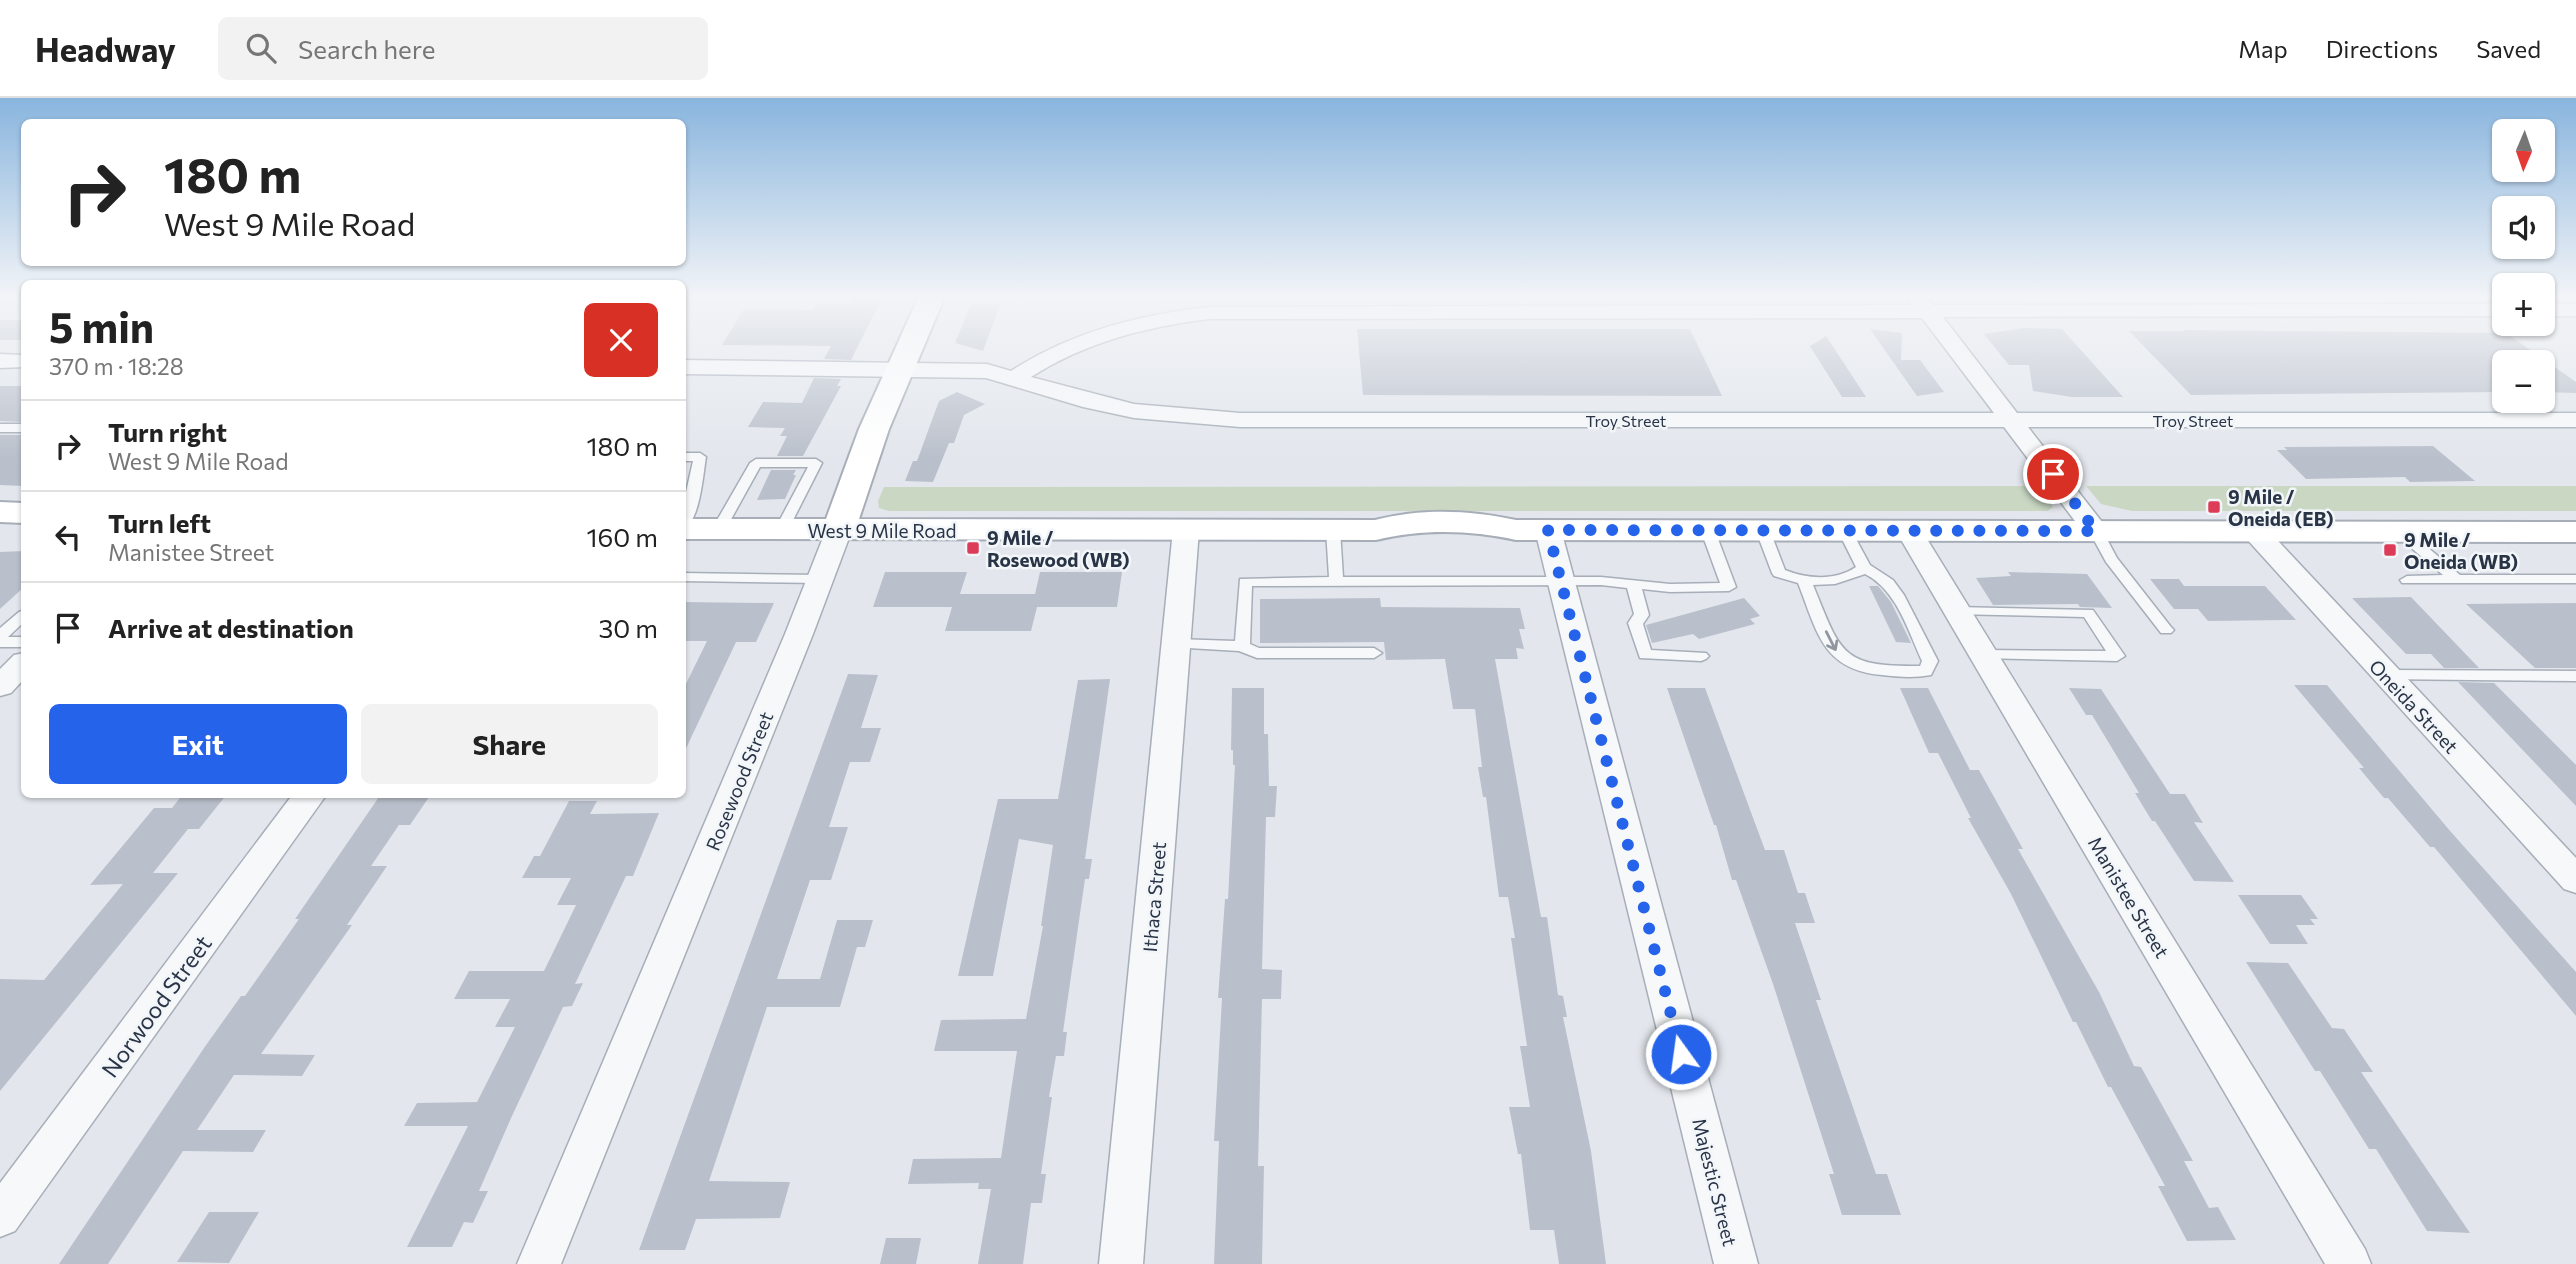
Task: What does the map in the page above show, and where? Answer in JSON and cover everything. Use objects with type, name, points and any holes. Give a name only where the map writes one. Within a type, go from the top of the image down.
[{"type":"main road","name":"Rosewood Street","points":[[839,530],[874,429],[908,350]]},
{"type":"main road","points":[[0,512],[21,513]]},
{"type":"main road","name":"West 9 Mile Road","points":[[686,526],[726,515],[782,529],[1376,530],[1396,537],[1497,537],[1532,530],[2576,532]]},
{"type":"street","points":[[1015,377],[1061,350]]},
{"type":"street","points":[[1957,350],[2096,531]]},
{"type":"street","points":[[0,361],[21,362]]},
{"type":"street","name":"Troy Street","points":[[686,367],[987,371],[1015,377],[1091,402],[1135,411],[1240,421],[2576,420]]},
{"type":"street","name":"Rosewood Street","points":[[539,1264],[839,530]]},
{"type":"street","name":"Ithaca Street","points":[[1121,1264],[1186,530]]},
{"type":"street","name":"Majestic Street","points":[[1532,530],[1559,580],[1736,1264]]},
{"type":"street","name":"Manistee Street","points":[[1909,531],[2349,1264]]},
{"type":"street","name":"Oneida Street","points":[[2254,531],[2576,880]]},
{"type":"street","points":[[0,685],[21,665]]},
{"type":"street","name":"Norwood Street","points":[[0,1217],[308,798]]},
{"type":"lane","points":[[0,428],[21,428]]},
{"type":"lane","points":[[686,457],[701,457],[692,504],[686,518]]},
{"type":"lane","points":[[726,515],[756,463],[816,463],[782,529]]},
{"type":"lane","points":[[1334,530],[1336,580]]},
{"type":"lane","points":[[1242,646],[1245,582],[1601,580],[1633,586],[1729,586],[1709,531]]},
{"type":"lane","points":[[1763,531],[1779,573],[1803,579],[1847,579],[1864,568]]},
{"type":"lane","points":[[1803,579],[1834,651],[1856,666],[1893,671],[1925,671],[1930,661],[1893,586],[1875,571],[1864,568],[1845,531]]},
{"type":"lane","points":[[2096,531],[2111,559],[2166,629]]},
{"type":"lane","points":[[2400,531],[2457,580]]},
{"type":"lane","points":[[686,577],[821,579]]},
{"type":"lane","points":[[2407,580],[2576,579]]},
{"type":"lane","points":[[1633,586],[1642,615],[1635,623],[1645,656],[1701,656]]},
{"type":"lane","points":[[1956,611],[2088,613],[2118,656],[1983,655]]},
{"type":"lane","points":[[0,639],[21,618]]},
{"type":"lane","points":[[0,639],[21,642]]},
{"type":"lane","points":[[1176,644],[1242,646],[1257,653],[1374,653]]},
{"type":"lane","points":[[2386,675],[2576,676]]},
{"type":"green space","points":[[2037,486],[2053,507],[2048,511],[889,511],[879,508],[878,501],[884,487]]},
{"type":"green space","points":[[2086,486],[2576,486],[2576,511],[2132,511],[2101,504]]},
{"type":"building","points":[[829,350],[856,350],[851,360],[824,359]]},
{"type":"building","points":[[1359,350],[1700,350],[1722,396],[1363,395]]},
{"type":"building","points":[[1813,350],[1835,350],[1866,397],[1842,397]]},
{"type":"building","points":[[1885,350],[1901,350],[1901,360],[1920,360],[1944,392],[1917,396]]},
{"type":"building","points":[[1997,350],[2081,350],[2123,397],[2072,397],[2033,391],[2029,365],[2009,365]]},
{"type":"building","points":[[2148,350],[2492,350],[2492,392],[2191,395]]},
{"type":"building","points":[[2555,367],[2576,382],[2576,393],[2555,392]]},
{"type":"building","points":[[814,378],[841,379],[837,386],[841,386],[803,456],[777,456],[787,436],[780,436],[785,428],[748,427],[763,402],[802,403]]},
{"type":"building","points":[[0,386],[21,386],[21,422],[0,421]]},
{"type":"building","points":[[957,392],[985,404],[964,415],[954,443],[949,443],[933,482],[905,481],[913,461],[917,461],[939,401]]},
{"type":"building","points":[[0,435],[21,435],[21,486],[0,485]]},
{"type":"building","points":[[2433,446],[2475,481],[2410,482],[2405,477],[2306,479],[2277,450],[2287,450],[2284,447]]},
{"type":"building","points":[[771,470],[796,470],[793,475],[796,475],[785,499],[757,500]]},
{"type":"building","points":[[21,551],[21,590],[0,609],[0,552]]},
{"type":"building","points":[[885,572],[967,572],[960,594],[1035,594],[1040,572],[1122,572],[1117,607],[1037,607],[1031,631],[945,631],[952,607],[873,607]]},
{"type":"building","points":[[2008,572],[2087,574],[2112,608],[2080,607],[2078,604],[1993,605],[1976,578],[2011,576]]},
{"type":"building","points":[[2150,579],[2179,579],[2184,586],[2265,586],[2296,620],[2208,621],[2198,609],[2174,609]]},
{"type":"building","points":[[1869,586],[1878,586],[1891,602],[1911,643],[1896,642]]},
{"type":"building","points":[[2411,597],[2479,668],[2444,668],[2431,654],[2406,654],[2352,598]]},
{"type":"building","points":[[1380,598],[1381,607],[1520,608],[1525,629],[1519,629],[1524,649],[1516,648],[1518,659],[1495,659],[1541,917],[1547,917],[1558,995],[1563,996],[1567,1017],[1563,1017],[1591,1151],[1606,1264],[1559,1264],[1554,1230],[1530,1230],[1521,1154],[1518,1154],[1509,1107],[1530,1107],[1520,1046],[1527,1046],[1511,938],[1515,938],[1508,897],[1499,897],[1486,797],[1483,797],[1478,767],[1482,767],[1475,709],[1453,709],[1445,659],[1386,660],[1384,642],[1260,643],[1260,599]]},
{"type":"building","points":[[1744,598],[1760,616],[1750,619],[1755,624],[1699,639],[1693,634],[1652,643],[1646,625]]},
{"type":"building","points":[[686,602],[774,603],[756,642],[736,642],[686,748],[686,684],[707,641],[686,641]]},
{"type":"building","points":[[2576,603],[2576,668],[2535,668],[2466,604]]},
{"type":"building","points":[[848,674],[878,675],[861,728],[881,728],[870,762],[850,762],[829,827],[848,827],[831,880],[810,880],[777,979],[820,979],[837,920],[873,920],[865,947],[857,947],[840,1007],[767,1007],[709,1181],[790,1182],[780,1218],[696,1219],[685,1250],[639,1250]]},
{"type":"building","points":[[1110,679],[1085,859],[1092,859],[1089,879],[1085,879],[1063,1032],[1067,1032],[1064,1056],[1056,1056],[1049,1097],[1052,1097],[1041,1174],[1046,1174],[1042,1203],[1031,1203],[1023,1264],[978,1264],[991,1189],[978,1189],[979,1183],[908,1184],[913,1159],[1001,1158],[1017,1051],[934,1051],[941,1020],[1026,1019],[1043,926],[1053,845],[1019,839],[993,976],[958,976],[998,799],[1058,799],[1078,680]]},
{"type":"building","points":[[2458,682],[2494,683],[2576,765],[2576,806]]},
{"type":"building","points":[[2294,685],[2327,685],[2451,832],[2576,972],[2576,1016],[2434,847],[2430,847],[2388,798],[2384,798],[2359,768],[2364,768]]},
{"type":"building","points":[[1232,688],[1264,688],[1264,734],[1268,734],[1269,786],[1277,786],[1275,817],[1266,817],[1262,969],[1282,970],[1281,999],[1262,999],[1258,1166],[1264,1166],[1262,1264],[1214,1264],[1219,1141],[1214,1141],[1222,998],[1218,998],[1225,899],[1228,899],[1235,765],[1231,750]]},
{"type":"building","points":[[1667,688],[1705,688],[1765,850],[1784,850],[1798,893],[1805,893],[1815,923],[1795,923],[1821,1000],[1816,1000],[1876,1174],[1887,1174],[1901,1215],[1842,1215],[1829,1174],[1834,1174],[1773,984],[1736,880],[1732,880],[1716,825]]},
{"type":"building","points":[[1900,688],[1928,688],[1970,770],[1979,770],[2023,849],[2018,849],[2099,992],[2134,1066],[2141,1067],[2193,1161],[2184,1161],[2209,1208],[2218,1207],[2236,1240],[2187,1241],[2158,1186],[2165,1186],[2111,1087],[2108,1087],[2076,1022],[2073,1022],[2011,894],[1968,818],[1971,818],[1938,753],[1929,753]]},
{"type":"building","points":[[2069,688],[2101,689],[2170,794],[2185,794],[2203,823],[2194,822],[2234,882],[2194,881],[2155,821],[2152,821],[2135,793],[2139,793],[2092,715],[2086,715]]},
{"type":"building","points":[[180,798],[224,798],[199,829],[188,829],[153,873],[178,873],[0,1091],[0,979],[44,980],[123,884],[90,885],[154,808],[172,808]]},
{"type":"building","points":[[378,798],[428,798],[410,825],[399,825],[371,866],[387,866],[347,925],[352,925],[261,1054],[315,1055],[302,1076],[234,1075],[197,1130],[266,1130],[253,1152],[183,1151],[108,1264],[59,1264],[204,1048],[241,996],[245,996],[299,919],[295,919]]},
{"type":"building","points":[[569,801],[597,801],[590,814],[659,813],[633,876],[626,876],[575,984],[583,983],[572,1006],[563,1007],[512,1116],[479,1191],[488,1191],[473,1223],[464,1222],[452,1247],[407,1247],[468,1126],[404,1126],[417,1103],[477,1102],[515,1027],[495,1027],[510,999],[454,999],[469,971],[544,971],[576,905],[557,905],[571,878],[522,878],[534,856],[540,856]]},
{"type":"building","points":[[2238,895],[2301,895],[2318,919],[2310,919],[2315,925],[2296,925],[2308,944],[2270,944]]},
{"type":"building","points":[[2246,962],[2288,963],[2332,1028],[2344,1029],[2373,1072],[2361,1072],[2470,1233],[2427,1231],[2376,1149],[2369,1149],[2320,1071],[2315,1071]]},
{"type":"building","points":[[209,1212],[259,1212],[229,1263],[177,1262]]},
{"type":"building","points":[[886,1238],[921,1238],[916,1264],[880,1264]]},
{"type":"place","name":"9 Mile / Oneida (EB)","points":[[2214,507]]},
{"type":"place","name":"9 Mile / Rosewood (WB)","points":[[973,548]]},
{"type":"place","name":"9 Mile / Oneida (WB)","points":[[2390,550]]},
{"type":"route","points":[[1681,1054],[1548,530],[2096,531],[2053,474]]}]
